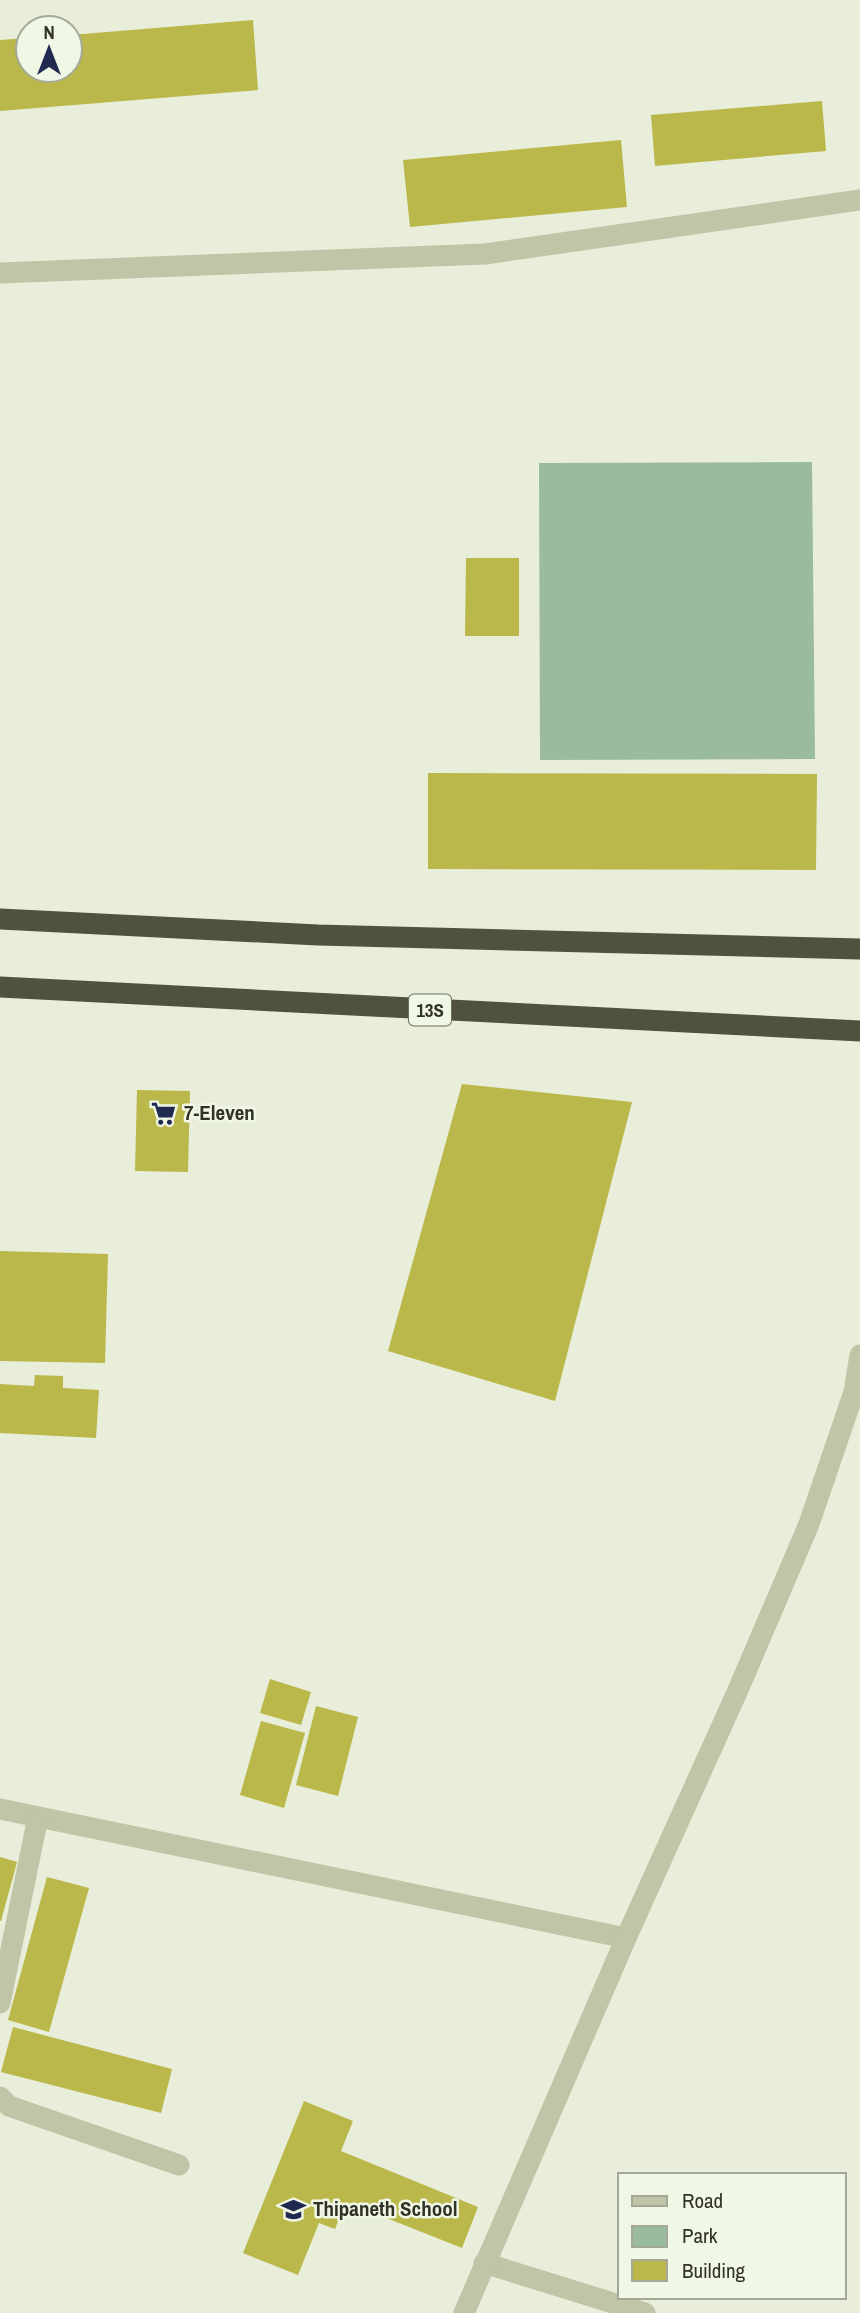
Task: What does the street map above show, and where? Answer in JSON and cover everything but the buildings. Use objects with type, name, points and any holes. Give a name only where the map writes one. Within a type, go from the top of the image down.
[{"type":"highway","points":[[0,919],[318,935],[860,949]]},
{"type":"highway","name":"13S","points":[[0,987],[860,1031]]},
{"type":"street","points":[[0,273],[485,254],[860,200]]},
{"type":"street","points":[[464,2313],[809,1524],[857,1392],[860,1354]]},
{"type":"street","points":[[0,1809],[626,1938]]},
{"type":"street","points":[[0,2003],[38,1817]]},
{"type":"street","points":[[0,2097],[9,2106],[179,2165]]},
{"type":"street","points":[[484,2263],[645,2313]]},
{"type":"green space","points":[[812,462],[815,759],[540,760],[539,463]]},
{"type":"place","name":"7-Eleven","points":[[164,1113]]},
{"type":"place","name":"Thipaneth School","points":[[293,2209]]}]
